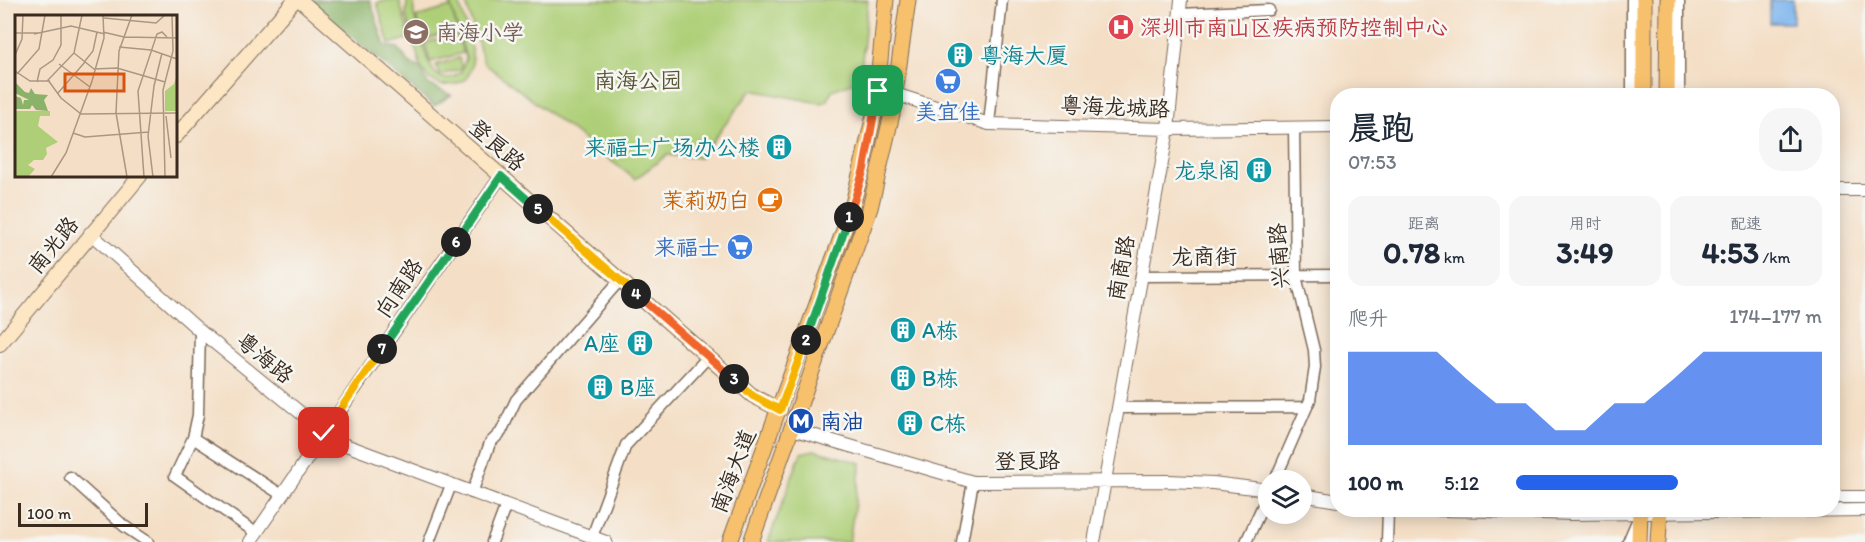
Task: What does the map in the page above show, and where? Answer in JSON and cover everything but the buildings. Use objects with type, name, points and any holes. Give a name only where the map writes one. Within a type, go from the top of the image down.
[{"type":"main road","points":[[177,135],[295,0]]},
{"type":"main road","name":"登良路","points":[[300,0],[753,396],[780,410]]},
{"type":"main road","name":"南海大道","points":[[730,542],[846,228],[864,169],[880,82],[886,0]]},
{"type":"main road","name":"南海大道","points":[[751,542],[861,238],[881,166],[895,94],[908,0]]},
{"type":"main road","points":[[1644,0],[1644,88]]},
{"type":"main road","points":[[1667,88],[1668,0]]},
{"type":"main road","name":"南光路","points":[[0,344],[90,233],[139,177]]},
{"type":"main road","points":[[1639,542],[1640,517]]},
{"type":"main road","points":[[1659,542],[1660,517]]},
{"type":"street","points":[[989,124],[1002,0]]},
{"type":"street","name":"南商路","points":[[1094,542],[1168,129],[1181,0]]},
{"type":"street","points":[[1632,0],[1632,88]]},
{"type":"street","points":[[1679,0],[1679,88]]},
{"type":"street","points":[[1180,14],[1269,10]]},
{"type":"street","name":"粤海龙城路","points":[[895,94],[989,124],[1168,129],[1330,127]]},
{"type":"street","name":"兴南路","points":[[1279,470],[1307,407],[1313,384],[1314,350],[1296,276],[1294,128]]},
{"type":"street","name":"向南路","points":[[253,537],[501,176]]},
{"type":"street","points":[[1840,190],[1865,190]]},
{"type":"street","name":"粤海路","points":[[90,233],[200,331],[324,433],[345,447],[600,540]]},
{"type":"street","name":"龙商街","points":[[1141,276],[1330,275]]},
{"type":"street","points":[[472,493],[490,443],[501,432],[516,400],[620,280]]},
{"type":"street","points":[[200,331],[200,393],[193,438],[175,476],[253,537]]},
{"type":"street","points":[[600,540],[626,445],[708,357]]},
{"type":"street","points":[[1118,408],[1307,407]]},
{"type":"street","name":"登良路","points":[[792,429],[973,482],[1213,483],[1258,489]]},
{"type":"street","points":[[193,438],[282,495]]},
{"type":"street","points":[[70,477],[124,526],[148,542]]},
{"type":"street","points":[[962,542],[973,482]]},
{"type":"street","points":[[429,542],[451,485]]},
{"type":"street","points":[[1312,497],[1330,500]]},
{"type":"street","points":[[1840,497],[1865,497]]},
{"type":"street","points":[[492,542],[506,506]]},
{"type":"street","points":[[1840,510],[1865,510]]},
{"type":"street","points":[[1246,542],[1258,515]]},
{"type":"street","points":[[1387,542],[1388,517]]},
{"type":"street","points":[[1628,542],[1638,517]]},
{"type":"street","points":[[1661,517],[1665,542]]},
{"type":"green space","points":[[314,0],[370,0],[385,46],[398,48],[410,64],[420,67],[428,84],[451,95],[434,106],[314,5]]},
{"type":"green space","points":[[399,0],[410,38],[389,44],[377,3]]},
{"type":"green space","points":[[407,0],[415,0],[415,18],[429,62],[433,70],[444,78],[461,72],[466,58],[449,0],[458,0],[470,40],[472,67],[467,77],[457,84],[440,85],[428,78],[421,67],[406,16]]},
{"type":"green space","name":"南海公园","points":[[465,0],[868,0],[860,80],[832,90],[827,101],[820,103],[751,90],[700,158],[667,155],[635,179],[484,63]]},
{"type":"green space","points":[[451,7],[457,30],[423,40],[416,17]]},
{"type":"green space","points":[[457,34],[463,53],[430,62],[425,43]]},
{"type":"green space","points":[[459,58],[462,69],[440,75],[436,65]]},
{"type":"green space","points":[[814,450],[861,463],[849,542],[768,542],[801,453]]},
{"type":"water","points":[[1770,0],[1793,0],[1793,23],[1770,23]]},
{"type":"place","name":"深圳市南山区疾病预防控制中心","points":[[1121,27]]},
{"type":"place","name":"南海小学","points":[[416,32]]},
{"type":"place","name":"粤海大厦","points":[[960,55]]},
{"type":"place","name":"美宜佳","points":[[948,81]]},
{"type":"place","name":"来福士广场办公楼","points":[[779,147]]},
{"type":"place","name":"龙泉阁","points":[[1259,170]]},
{"type":"place","name":"茉莉奶白","points":[[770,200]]},
{"type":"place","name":"来福士","points":[[740,247]]},
{"type":"place","name":"A栋","points":[[903,330]]},
{"type":"place","name":"A座","points":[[640,343]]},
{"type":"place","name":"B栋","points":[[903,378]]},
{"type":"place","name":"B座","points":[[600,387]]},
{"type":"place","name":"南油","points":[[801,421]]},
{"type":"place","name":"C栋","points":[[910,423]]},
{"type":"route","points":[[324,433],[501,176],[753,396],[780,410],[835,258],[864,169],[878,91]]}]
